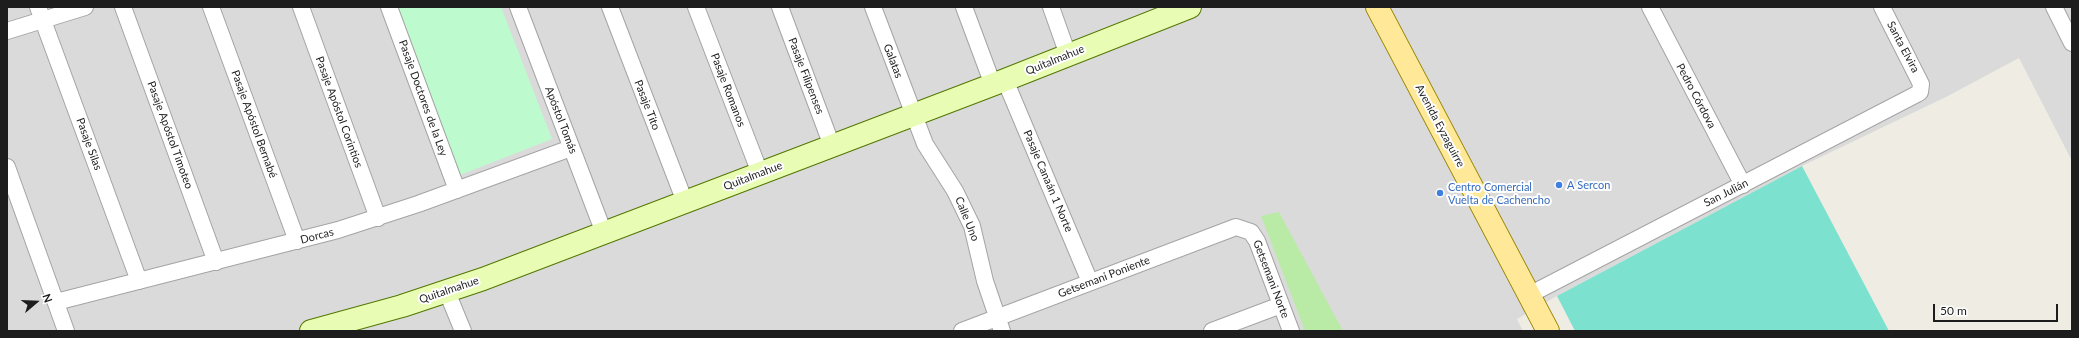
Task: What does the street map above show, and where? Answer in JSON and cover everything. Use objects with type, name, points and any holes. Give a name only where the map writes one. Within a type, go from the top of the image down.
[{"type":"main road","name":"Avenida Eyzaguirre","points":[[1377,7],[1548,331]]},
{"type":"street","points":[[7,31],[40,13],[85,7]]},
{"type":"street","name":"Pasaje Apóstol Timoteo","points":[[123,7],[216,262]]},
{"type":"street","name":"Pasaje Apóstol Bernabé","points":[[211,7],[297,241]]},
{"type":"street","name":"Pasaje Apóstol Corintios","points":[[300,7],[378,218]]},
{"type":"street","name":"Pasaje Doctores de la Ley","points":[[389,7],[457,190]]},
{"type":"street","name":"Apóstol Tomás","points":[[518,7],[604,233]]},
{"type":"street","name":"Pasaje Tito","points":[[610,7],[685,202]]},
{"type":"street","name":"Pasaje Romanos","points":[[696,7],[760,174]]},
{"type":"street","name":"Pasaje Filipenses","points":[[780,7],[832,146]]},
{"type":"street","name":"Galatas","points":[[873,7],[913,115]]},
{"type":"street","name":"Pasaje Canaán 1 Norte","points":[[964,7],[1090,282]]},
{"type":"street","points":[[1051,7],[1068,55]]},
{"type":"street","name":"Quitalmahue","points":[[310,331],[358,325],[999,83],[1190,7]]},
{"type":"street","name":"Pedro Córdova","points":[[1650,7],[1743,185]]},
{"type":"street","name":"Santa Elvira","points":[[1882,7],[1920,80],[1921,88]]},
{"type":"street","points":[[2054,7],[2072,43]]},
{"type":"street","name":"Pasaje Silas","points":[[40,13],[139,281]]},
{"type":"street","name":"San Julián","points":[[1529,295],[1914,96],[1921,88]]},
{"type":"street","name":"Calle Uno","points":[[913,115],[925,144],[955,191],[972,226],[985,281],[1000,324]]},
{"type":"street","name":"Dorcas","points":[[56,302],[297,241],[378,218],[571,148]]},
{"type":"street","points":[[7,167],[66,331]]},
{"type":"street","name":"Getsemani Poniente","points":[[962,331],[1000,324],[1090,282],[1231,229],[1247,229]]},
{"type":"street","name":"Getsemani Norte","points":[[1247,229],[1257,241],[1291,331]]},
{"type":"street","points":[[447,292],[463,331]]},
{"type":"street","points":[[1212,331],[1281,304]]},
{"type":"shaded area","points":[[7,7],[2072,7],[2072,161],[2019,58],[1946,97],[1802,166],[1557,296],[1517,319],[1523,331],[7,331]]},
{"type":"shaded area","points":[[1802,166],[1889,331],[1575,331],[1557,296]]},
{"type":"green space","points":[[396,7],[501,7],[552,139],[460,175]]},
{"type":"green space","points":[[1279,212],[1343,331],[1305,331],[1261,216]]},
{"type":"place","name":"A Sercon","points":[[1559,185]]},
{"type":"place","name":"Centro Comercial Vuelta de Cachencho","points":[[1440,193]]}]
